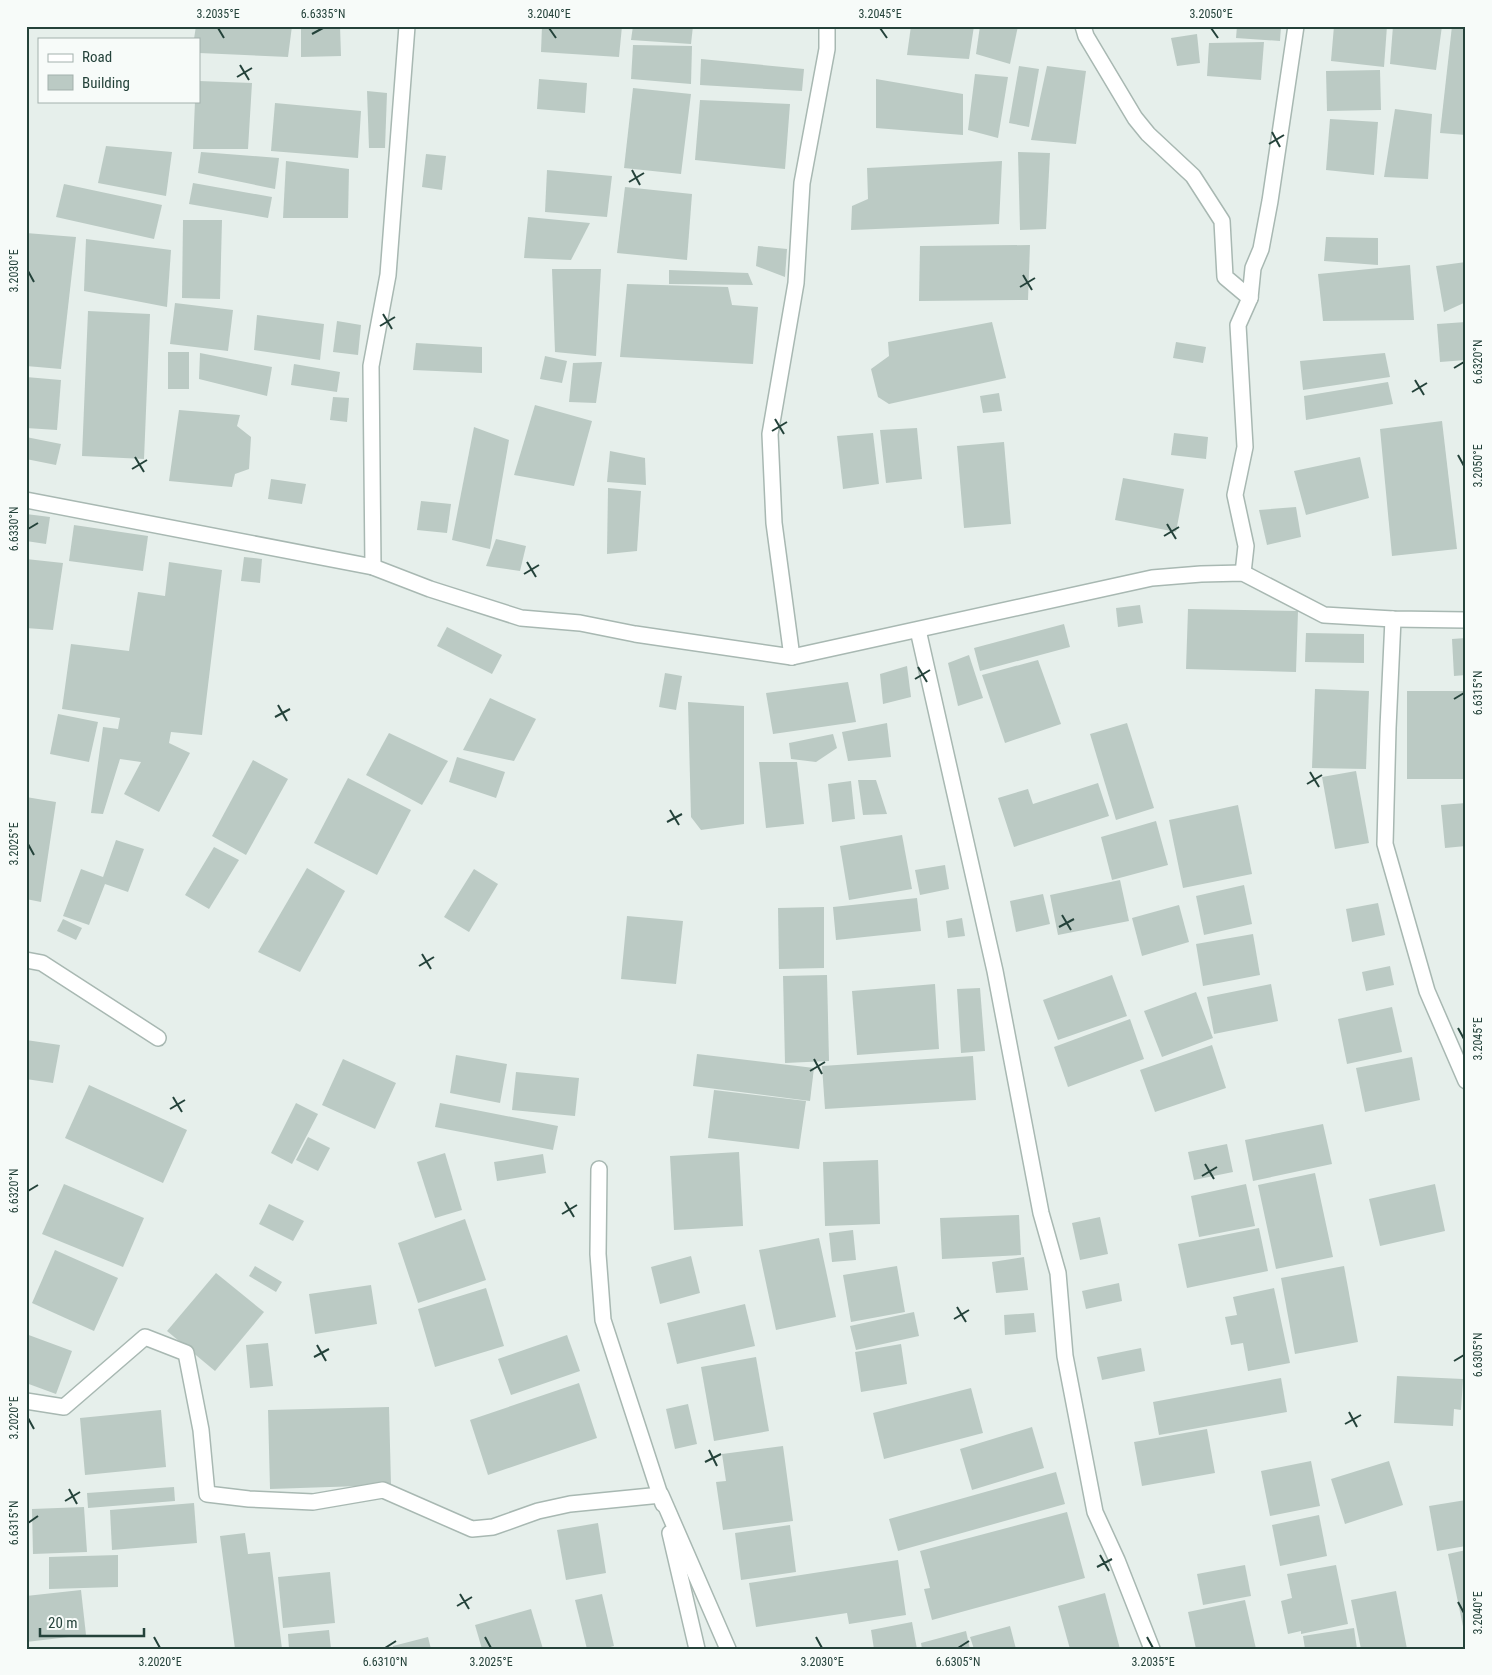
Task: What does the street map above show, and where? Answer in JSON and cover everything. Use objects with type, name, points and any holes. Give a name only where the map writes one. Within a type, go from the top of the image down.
[{"type":"street","points":[[373,567],[371,366],[388,275],[408,26]]},
{"type":"street","points":[[792,657],[774,523],[770,434],[796,283],[802,183],[827,49],[827,26]]},
{"type":"street","points":[[1083,26],[1086,36],[1134,118],[1148,134],[1193,176],[1222,221],[1225,277],[1250,298]]},
{"type":"street","points":[[1243,573],[1246,546],[1235,495],[1246,446],[1238,325],[1250,298],[1252,268],[1261,249],[1296,26]]},
{"type":"street","points":[[26,500],[373,567],[430,590],[521,618],[580,623],[636,634],[792,657],[1152,578],[1201,574],[1243,573],[1324,614],[1393,619],[1466,620]]},
{"type":"street","points":[[1393,619],[1385,844],[1427,991],[1466,1080]]},
{"type":"street","points":[[918,630],[995,971],[1042,1213],[1058,1273],[1065,1356],[1095,1512],[1117,1560],[1152,1649]]},
{"type":"street","points":[[26,960],[42,963],[158,1038]]},
{"type":"street","points":[[600,1168],[598,1254],[603,1320],[661,1495],[728,1649]]},
{"type":"street","points":[[26,1401],[64,1407],[145,1337],[186,1353],[201,1430],[207,1494],[249,1499],[313,1502],[383,1490],[472,1529],[493,1527],[538,1511],[570,1504],[661,1495]]},
{"type":"street","points":[[661,1495],[697,1649]]},
{"type":"building","points":[[196,26],[292,26],[288,57],[200,53],[200,38],[194,38]]},
{"type":"building","points":[[301,26],[340,26],[341,56],[301,57]]},
{"type":"building","points":[[542,26],[622,26],[619,57],[541,52]]},
{"type":"building","points":[[633,26],[693,26],[691,44],[631,40]]},
{"type":"building","points":[[911,26],[974,26],[969,59],[907,55]]},
{"type":"building","points":[[980,26],[1018,26],[1010,64],[976,54]]},
{"type":"building","points":[[1237,26],[1281,26],[1280,41],[1236,38]]},
{"type":"building","points":[[1334,26],[1387,26],[1384,67],[1331,61]]},
{"type":"building","points":[[1393,26],[1442,26],[1436,70],[1390,64]]},
{"type":"building","points":[[1452,26],[1466,26],[1466,135],[1440,133]]},
{"type":"building","points":[[1197,34],[1200,63],[1177,66],[1171,38]]},
{"type":"building","points":[[1264,42],[1261,80],[1207,76],[1209,43]]},
{"type":"building","points":[[633,45],[692,46],[691,84],[631,79]]},
{"type":"building","points":[[701,59],[804,69],[802,91],[700,85]]},
{"type":"building","points":[[1019,66],[1039,69],[1029,127],[1009,123]]},
{"type":"building","points":[[1047,66],[1086,71],[1076,144],[1031,140]]},
{"type":"building","points":[[1380,70],[1381,110],[1327,111],[1326,71]]},
{"type":"building","points":[[975,74],[1008,77],[998,138],[968,130]]},
{"type":"building","points":[[539,79],[587,83],[585,113],[537,109]]},
{"type":"building","points":[[876,79],[963,94],[963,135],[876,128]]},
{"type":"building","points":[[200,81],[252,83],[248,149],[193,149],[195,102],[200,102]]},
{"type":"building","points":[[633,88],[691,94],[681,174],[624,168]]},
{"type":"building","points":[[367,91],[387,93],[385,148],[369,148]]},
{"type":"building","points":[[700,100],[790,104],[785,169],[695,160]]},
{"type":"building","points":[[275,103],[361,111],[358,158],[271,151]]},
{"type":"building","points":[[1395,109],[1432,114],[1428,179],[1384,177]]},
{"type":"building","points":[[1330,119],[1378,122],[1374,175],[1326,170]]},
{"type":"building","points":[[106,146],[172,152],[166,196],[98,183]]},
{"type":"building","points":[[201,152],[279,158],[275,189],[198,173]]},
{"type":"building","points":[[1018,152],[1050,153],[1046,229],[1020,230]]},
{"type":"building","points":[[426,154],[446,156],[442,190],[422,187]]},
{"type":"building","points":[[286,161],[349,169],[348,218],[283,218]]},
{"type":"building","points":[[1002,161],[999,224],[851,230],[852,206],[868,199],[867,168]]},
{"type":"building","points":[[547,170],[612,176],[607,217],[545,212]]},
{"type":"building","points":[[193,183],[272,197],[268,218],[189,204]]},
{"type":"building","points":[[64,184],[162,205],[154,239],[56,217]]},
{"type":"building","points":[[625,187],[692,194],[687,260],[617,253]]},
{"type":"building","points":[[528,217],[590,223],[571,260],[524,258]]},
{"type":"building","points":[[183,220],[222,220],[220,299],[182,298]]},
{"type":"building","points":[[26,233],[76,237],[61,369],[26,366]]},
{"type":"building","points":[[1326,237],[1378,238],[1378,265],[1324,261]]},
{"type":"building","points":[[86,239],[171,250],[167,307],[84,291]]},
{"type":"building","points":[[1030,245],[1028,300],[919,301],[920,246]]},
{"type":"building","points":[[758,246],[787,249],[785,277],[756,266]]},
{"type":"building","points":[[1466,262],[1466,302],[1444,312],[1436,266]]},
{"type":"building","points":[[1410,265],[1414,320],[1323,321],[1318,274]]},
{"type":"building","points":[[552,269],[601,269],[596,356],[555,352]]},
{"type":"building","points":[[669,270],[748,273],[753,285],[669,284]]},
{"type":"building","points":[[627,284],[728,287],[732,305],[758,307],[753,364],[620,357]]},
{"type":"building","points":[[175,303],[233,310],[228,351],[170,344]]},
{"type":"building","points":[[88,311],[150,314],[144,459],[82,456]]},
{"type":"building","points":[[257,315],[324,324],[320,360],[254,350]]},
{"type":"building","points":[[337,321],[361,325],[358,355],[333,352]]},
{"type":"building","points":[[992,322],[1006,378],[889,404],[878,397],[871,369],[889,356],[888,342]]},
{"type":"building","points":[[1466,322],[1466,360],[1440,362],[1437,324]]},
{"type":"building","points":[[1176,342],[1206,347],[1203,363],[1173,358]]},
{"type":"building","points":[[416,343],[482,347],[482,373],[413,370]]},
{"type":"building","points":[[168,352],[189,352],[189,389],[168,389]]},
{"type":"building","points":[[200,353],[272,367],[267,396],[199,379]]},
{"type":"building","points":[[1385,353],[1390,377],[1303,390],[1300,361]]},
{"type":"building","points":[[545,356],[567,361],[562,383],[540,379]]},
{"type":"building","points":[[602,362],[596,403],[569,402],[573,363]]},
{"type":"building","points":[[294,364],[340,372],[337,392],[291,385]]},
{"type":"building","points":[[26,377],[61,380],[57,430],[26,428]]},
{"type":"building","points":[[1388,382],[1393,404],[1306,420],[1304,396]]},
{"type":"building","points":[[999,393],[1002,411],[983,413],[980,396]]},
{"type":"building","points":[[333,397],[349,398],[347,422],[330,420]]},
{"type":"building","points":[[535,405],[592,421],[574,486],[514,475]]},
{"type":"building","points":[[179,410],[240,415],[237,426],[251,437],[249,469],[235,474],[232,487],[169,481]]},
{"type":"building","points":[[1442,421],[1457,549],[1392,556],[1380,429]]},
{"type":"building","points":[[474,427],[509,440],[490,549],[452,540]]},
{"type":"building","points":[[917,428],[922,479],[886,483],[880,430]]},
{"type":"building","points":[[873,433],[879,484],[843,489],[837,436]]},
{"type":"building","points":[[1174,433],[1208,437],[1206,459],[1171,455]]},
{"type":"building","points":[[26,437],[61,444],[56,465],[26,459]]},
{"type":"building","points":[[1004,442],[1011,524],[964,528],[957,446]]},
{"type":"building","points":[[610,451],[645,458],[646,485],[607,482]]},
{"type":"building","points":[[1360,457],[1369,498],[1306,515],[1294,471]]},
{"type":"building","points":[[1123,478],[1184,489],[1176,532],[1115,520]]},
{"type":"building","points":[[271,479],[306,484],[302,504],[268,499]]},
{"type":"building","points":[[608,488],[641,491],[637,551],[607,554]]},
{"type":"building","points":[[421,501],[451,504],[447,533],[417,530]]},
{"type":"building","points":[[1296,507],[1301,537],[1267,545],[1259,510]]},
{"type":"building","points":[[26,514],[50,517],[46,544],[26,541]]},
{"type":"building","points":[[74,525],[148,536],[143,571],[69,561]]},
{"type":"building","points":[[496,539],[526,546],[520,571],[486,566]]},
{"type":"building","points":[[244,557],[262,559],[260,583],[241,581]]},
{"type":"building","points":[[26,559],[63,563],[53,630],[26,628]]},
{"type":"building","points":[[169,562],[222,570],[202,735],[171,732],[169,743],[190,753],[159,812],[124,794],[141,762],[120,759],[103,814],[91,813],[103,727],[118,729],[120,718],[62,709],[71,644],[129,651],[138,592],[165,596]]},
{"type":"building","points":[[1140,605],[1143,623],[1118,627],[1116,608]]},
{"type":"building","points":[[1188,609],[1298,611],[1296,672],[1186,669]]},
{"type":"building","points":[[1064,624],[1070,647],[980,671],[974,648]]},
{"type":"building","points":[[447,627],[502,655],[492,674],[437,646]]},
{"type":"building","points":[[1306,633],[1364,634],[1364,663],[1305,662]]},
{"type":"building","points":[[1466,638],[1466,675],[1454,676],[1452,639]]},
{"type":"building","points":[[969,655],[983,698],[958,706],[948,663]]},
{"type":"building","points":[[1038,660],[1061,724],[1005,743],[982,675]]},
{"type":"building","points":[[907,666],[911,697],[883,704],[880,674]]},
{"type":"building","points":[[665,673],[682,676],[676,710],[659,707]]},
{"type":"building","points":[[848,682],[856,722],[773,734],[766,693]]},
{"type":"building","points":[[1315,689],[1369,691],[1366,769],[1312,768]]},
{"type":"building","points":[[1407,691],[1466,691],[1466,779],[1407,779]]},
{"type":"building","points":[[490,698],[536,719],[514,761],[463,750]]},
{"type":"building","points":[[688,702],[744,706],[744,824],[701,830],[691,817]]},
{"type":"building","points":[[58,714],[98,722],[89,762],[50,754]]},
{"type":"building","points":[[887,723],[891,757],[848,761],[842,732]]},
{"type":"building","points":[[1127,723],[1154,808],[1116,820],[1090,734]]},
{"type":"building","points":[[389,733],[448,761],[422,805],[366,775]]},
{"type":"building","points":[[833,734],[837,748],[816,762],[791,759],[789,743]]},
{"type":"building","points":[[457,757],[505,772],[496,798],[449,782]]},
{"type":"building","points":[[253,760],[288,779],[246,855],[212,836]]},
{"type":"building","points":[[759,762],[797,762],[804,824],[766,828]]},
{"type":"building","points":[[1356,771],[1369,843],[1335,849],[1322,777]]},
{"type":"building","points":[[348,778],[411,810],[377,875],[314,843]]},
{"type":"building","points":[[858,780],[876,780],[887,814],[863,815]]},
{"type":"building","points":[[851,781],[855,819],[832,822],[828,784]]},
{"type":"building","points":[[1098,783],[1109,816],[1014,847],[998,798],[1028,789],[1033,804]]},
{"type":"building","points":[[26,797],[56,802],[41,902],[26,899]]},
{"type":"building","points":[[1466,803],[1466,846],[1445,848],[1441,805]]},
{"type":"building","points":[[1238,805],[1252,874],[1183,888],[1169,820]]},
{"type":"building","points":[[1156,821],[1168,865],[1112,880],[1101,837]]},
{"type":"building","points":[[902,835],[912,889],[849,900],[840,846]]},
{"type":"building","points":[[116,840],[144,849],[128,892],[105,884],[89,925],[63,916],[81,869],[103,877]]},
{"type":"building","points":[[214,847],[239,860],[209,909],[185,895]]},
{"type":"building","points":[[945,865],[949,889],[920,895],[915,870]]},
{"type":"building","points":[[307,868],[345,891],[300,972],[258,952]]},
{"type":"building","points":[[474,869],[498,884],[469,932],[444,917]]},
{"type":"building","points":[[1120,880],[1129,921],[1058,935],[1050,895]]},
{"type":"building","points":[[1244,885],[1252,924],[1204,935],[1196,896]]},
{"type":"building","points":[[1043,894],[1050,924],[1016,932],[1010,901]]},
{"type":"building","points":[[917,898],[921,931],[836,940],[833,907]]},
{"type":"building","points":[[1378,903],[1385,935],[1352,942],[1346,909]]},
{"type":"building","points":[[1179,905],[1189,942],[1142,956],[1132,918]]},
{"type":"building","points":[[824,907],[824,968],[779,969],[778,908]]},
{"type":"building","points":[[627,916],[683,921],[676,984],[621,979]]},
{"type":"building","points":[[962,918],[965,936],[948,938],[946,921]]},
{"type":"building","points":[[63,919],[82,928],[76,940],[57,931]]},
{"type":"building","points":[[1253,934],[1260,975],[1203,986],[1196,944]]},
{"type":"building","points":[[1390,966],[1394,985],[1366,991],[1362,972]]},
{"type":"building","points":[[827,975],[829,1061],[785,1063],[783,976]]},
{"type":"building","points":[[1112,975],[1127,1016],[1058,1040],[1043,1000]]},
{"type":"building","points":[[935,984],[939,1049],[857,1055],[852,991]]},
{"type":"building","points":[[1271,984],[1278,1021],[1214,1034],[1207,997]]},
{"type":"building","points":[[980,988],[985,1051],[961,1053],[957,989]]},
{"type":"building","points":[[1196,992],[1213,1038],[1162,1057],[1144,1011]]},
{"type":"building","points":[[1392,1007],[1402,1052],[1347,1064],[1338,1019]]},
{"type":"building","points":[[1130,1019],[1144,1059],[1068,1087],[1054,1047]]},
{"type":"building","points":[[26,1040],[60,1045],[53,1083],[26,1079]]},
{"type":"building","points":[[1212,1045],[1226,1088],[1155,1112],[1140,1070]]},
{"type":"building","points":[[697,1054],[814,1068],[810,1101],[693,1086]]},
{"type":"building","points":[[456,1055],[507,1064],[500,1103],[450,1093]]},
{"type":"building","points":[[973,1056],[976,1100],[825,1109],[822,1066]]},
{"type":"building","points":[[1412,1057],[1420,1100],[1365,1112],[1356,1068]]},
{"type":"building","points":[[343,1059],[396,1083],[375,1129],[322,1105]]},
{"type":"building","points":[[516,1072],[579,1078],[575,1116],[512,1110]]},
{"type":"building","points":[[89,1085],[187,1130],[163,1183],[65,1138]]},
{"type":"building","points":[[714,1090],[806,1101],[799,1149],[708,1138]]},
{"type":"building","points":[[296,1103],[318,1114],[292,1164],[271,1153]]},
{"type":"building","points":[[440,1103],[558,1126],[553,1150],[435,1127]]},
{"type":"building","points":[[1323,1124],[1332,1164],[1253,1181],[1245,1140]]},
{"type":"building","points":[[308,1137],[330,1148],[318,1171],[296,1160]]},
{"type":"building","points":[[1227,1144],[1233,1172],[1194,1180],[1188,1152]]},
{"type":"building","points":[[739,1152],[743,1226],[674,1230],[670,1156]]},
{"type":"building","points":[[445,1153],[462,1210],[435,1218],[417,1162]]},
{"type":"building","points":[[543,1154],[546,1173],[497,1181],[494,1162]]},
{"type":"building","points":[[878,1160],[880,1224],[825,1226],[823,1162]]},
{"type":"building","points":[[1315,1173],[1333,1257],[1276,1269],[1258,1185]]},
{"type":"building","points":[[64,1184],[144,1218],[123,1267],[42,1234]]},
{"type":"building","points":[[1246,1184],[1255,1226],[1199,1237],[1191,1196]]},
{"type":"building","points":[[1435,1184],[1445,1231],[1380,1246],[1369,1199]]},
{"type":"building","points":[[269,1204],[304,1221],[293,1241],[259,1224]]},
{"type":"building","points":[[1019,1215],[1021,1255],[942,1259],[940,1218]]},
{"type":"building","points":[[1100,1217],[1108,1254],[1080,1260],[1072,1223]]},
{"type":"building","points":[[465,1219],[486,1280],[418,1303],[398,1243]]},
{"type":"building","points":[[1259,1228],[1268,1271],[1187,1288],[1178,1244]]},
{"type":"building","points":[[853,1230],[856,1260],[832,1262],[829,1233]]},
{"type":"building","points":[[819,1238],[836,1317],[776,1330],[759,1250]]},
{"type":"building","points":[[55,1250],[118,1278],[94,1331],[32,1303]]},
{"type":"building","points":[[691,1256],[700,1293],[660,1304],[651,1267]]},
{"type":"building","points":[[1024,1257],[1028,1290],[996,1293],[992,1262]]},
{"type":"building","points":[[255,1266],[282,1282],[276,1292],[249,1276]]},
{"type":"building","points":[[897,1266],[905,1312],[851,1322],[843,1275]]},
{"type":"building","points":[[1344,1266],[1358,1342],[1295,1354],[1281,1278]]},
{"type":"building","points":[[216,1273],[264,1312],[215,1371],[167,1331]]},
{"type":"building","points":[[1119,1283],[1122,1301],[1086,1309],[1082,1291]]},
{"type":"building","points":[[371,1285],[377,1324],[315,1334],[309,1294]]},
{"type":"building","points":[[486,1288],[504,1346],[435,1367],[418,1309]]},
{"type":"building","points":[[1274,1288],[1290,1363],[1248,1371],[1243,1343],[1231,1345],[1225,1317],[1237,1315],[1233,1297]]},
{"type":"building","points":[[745,1304],[755,1346],[677,1364],[667,1323]]},
{"type":"building","points":[[914,1312],[919,1336],[856,1350],[850,1326]]},
{"type":"building","points":[[1034,1313],[1036,1332],[1005,1335],[1004,1315]]},
{"type":"building","points":[[26,1334],[72,1351],[56,1394],[26,1383]]},
{"type":"building","points":[[567,1335],[580,1371],[511,1395],[498,1359]]},
{"type":"building","points":[[268,1343],[273,1386],[250,1388],[246,1345]]},
{"type":"building","points":[[901,1344],[907,1384],[861,1392],[855,1352]]},
{"type":"building","points":[[1141,1348],[1145,1371],[1102,1380],[1097,1357]]},
{"type":"building","points":[[756,1357],[769,1431],[714,1441],[701,1367]]},
{"type":"building","points":[[1397,1376],[1463,1379],[1461,1410],[1454,1409],[1453,1426],[1394,1423]]},
{"type":"building","points":[[1281,1378],[1287,1412],[1159,1435],[1153,1402]]},
{"type":"building","points":[[579,1383],[597,1438],[488,1475],[470,1420]]},
{"type":"building","points":[[971,1388],[983,1433],[884,1459],[873,1413]]},
{"type":"building","points":[[688,1404],[697,1444],[675,1449],[666,1409]]},
{"type":"building","points":[[389,1407],[391,1485],[270,1489],[268,1410]]},
{"type":"building","points":[[161,1410],[166,1467],[85,1475],[80,1418]]},
{"type":"building","points":[[1032,1427],[1044,1468],[972,1490],[960,1449]]},
{"type":"building","points":[[1207,1429],[1215,1473],[1142,1486],[1134,1442]]},
{"type":"building","points":[[783,1446],[793,1521],[723,1530],[716,1482],[726,1481],[722,1454]]},
{"type":"building","points":[[1311,1461],[1320,1506],[1270,1516],[1261,1471]]},
{"type":"building","points":[[1389,1461],[1403,1505],[1345,1524],[1331,1479]]},
{"type":"building","points":[[1056,1472],[1065,1504],[898,1551],[889,1519]]},
{"type":"building","points":[[174,1487],[175,1501],[88,1508],[87,1493]]},
{"type":"building","points":[[1466,1500],[1466,1546],[1437,1551],[1429,1506]]},
{"type":"building","points":[[194,1503],[197,1543],[112,1550],[110,1510]]},
{"type":"building","points":[[84,1507],[87,1552],[33,1554],[32,1509]]},
{"type":"building","points":[[1067,1512],[1085,1578],[932,1620],[924,1589],[930,1588],[920,1551]]},
{"type":"building","points":[[1319,1515],[1327,1556],[1280,1566],[1272,1525]]},
{"type":"building","points":[[598,1523],[606,1573],[566,1580],[557,1530]]},
{"type":"building","points":[[790,1525],[796,1572],[741,1580],[735,1533]]},
{"type":"building","points":[[245,1533],[248,1554],[270,1552],[282,1649],[235,1649],[220,1536]]},
{"type":"building","points":[[1466,1550],[1466,1636],[1465,1636],[1448,1554]]},
{"type":"building","points":[[118,1555],[118,1587],[49,1589],[49,1557]]},
{"type":"building","points":[[898,1560],[906,1615],[849,1624],[847,1613],[756,1627],[749,1583]]},
{"type":"building","points":[[1245,1565],[1251,1596],[1203,1605],[1197,1574]]},
{"type":"building","points":[[1336,1565],[1348,1624],[1301,1634],[1301,1631],[1288,1634],[1281,1601],[1292,1598],[1287,1574]]},
{"type":"building","points":[[330,1572],[335,1623],[283,1628],[278,1577]]},
{"type":"building","points":[[81,1590],[86,1635],[26,1642],[26,1596]]},
{"type":"building","points":[[1396,1591],[1407,1649],[1361,1649],[1351,1600]]},
{"type":"building","points":[[1105,1593],[1120,1649],[1070,1649],[1058,1606]]},
{"type":"building","points":[[602,1594],[614,1646],[602,1649],[587,1649],[575,1600]]},
{"type":"building","points":[[1245,1600],[1256,1649],[1196,1649],[1188,1612]]},
{"type":"building","points":[[531,1609],[543,1649],[482,1649],[475,1625]]},
{"type":"building","points":[[912,1622],[917,1649],[874,1649],[871,1630]]},
{"type":"building","points":[[1010,1626],[1016,1649],[974,1649],[970,1637]]},
{"type":"building","points":[[1354,1628],[1357,1649],[1305,1649],[1303,1636]]},
{"type":"building","points":[[329,1630],[331,1649],[289,1649],[288,1634]]},
{"type":"building","points":[[966,1631],[970,1649],[922,1649],[921,1643]]},
{"type":"building","points":[[428,1637],[431,1649],[393,1649],[393,1646]]}]
